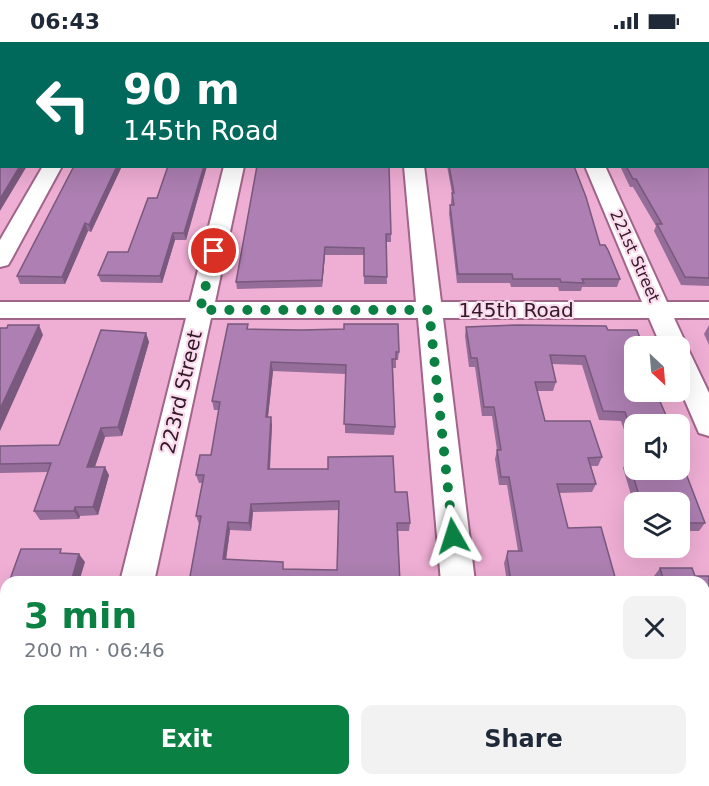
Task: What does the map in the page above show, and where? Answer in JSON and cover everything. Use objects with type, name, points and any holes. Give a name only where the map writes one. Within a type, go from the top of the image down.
[{"type":"street","points":[[0,260],[52,168]]},
{"type":"street","name":"223rd Street","points":[[137,576],[234,168]]},
{"type":"street","points":[[414,168],[457,576]]},
{"type":"street","name":"221st Street","points":[[596,168],[670,336]]},
{"type":"street","name":"145th Road","points":[[0,310],[709,310]]},
{"type":"street","points":[[690,381],[709,425]]},
{"type":"building","points":[[0,168],[19,168],[0,199]]},
{"type":"building","points":[[73,168],[116,168],[89,225],[85,223],[62,277],[17,276]]},
{"type":"building","points":[[167,168],[203,168],[184,233],[173,233],[160,276],[98,275],[108,252],[128,252],[148,198],[157,198]]},
{"type":"building","points":[[257,168],[389,168],[391,234],[386,234],[387,277],[364,276],[364,248],[325,247],[322,280],[236,282]]},
{"type":"building","points":[[449,168],[575,168],[600,245],[605,245],[608,250],[620,279],[582,279],[584,283],[561,282],[560,279],[513,279],[512,274],[458,274],[450,205],[454,205],[452,193],[454,193]]},
{"type":"building","points":[[627,168],[709,168],[709,278],[685,277],[657,224],[662,224],[636,179],[633,179]]},
{"type":"building","points":[[228,324],[248,324],[247,329],[301,330],[344,329],[344,324],[398,324],[399,352],[396,352],[396,359],[392,359],[395,427],[344,424],[346,365],[271,362],[266,417],[271,417],[268,469],[328,469],[328,457],[393,456],[395,492],[407,492],[410,523],[397,523],[400,576],[190,576],[201,516],[196,516],[204,475],[196,475],[200,455],[211,455],[220,402],[212,401]],"holes":[[[339,501],[337,570],[283,569],[283,562],[223,559],[228,522],[249,523],[251,504]]]},
{"type":"building","points":[[8,325],[39,325],[0,409],[0,328],[7,328]]},
{"type":"building","points":[[606,326],[608,330],[637,330],[639,336],[624,336],[624,402],[660,402],[665,414],[626,414],[625,412],[603,411],[585,356],[550,355],[556,382],[535,382],[545,421],[590,421],[602,457],[588,458],[596,484],[557,484],[568,528],[601,527],[615,576],[510,576],[508,551],[522,551],[509,477],[501,477],[497,450],[501,450],[494,407],[484,407],[477,358],[471,358],[466,327]]},
{"type":"building","points":[[101,330],[146,333],[118,427],[101,428],[87,467],[105,467],[93,507],[75,507],[74,511],[34,511],[51,463],[0,464],[0,446],[59,445]]},
{"type":"building","points":[[634,480],[688,480],[705,523],[690,523],[690,492],[638,492]]},
{"type":"building","points":[[21,549],[61,549],[60,553],[79,554],[73,576],[11,576]]},
{"type":"building","points":[[660,568],[692,568],[695,576],[662,576]]},
{"type":"route","points":[[214,251],[200,310],[429,310],[453,536]]}]
